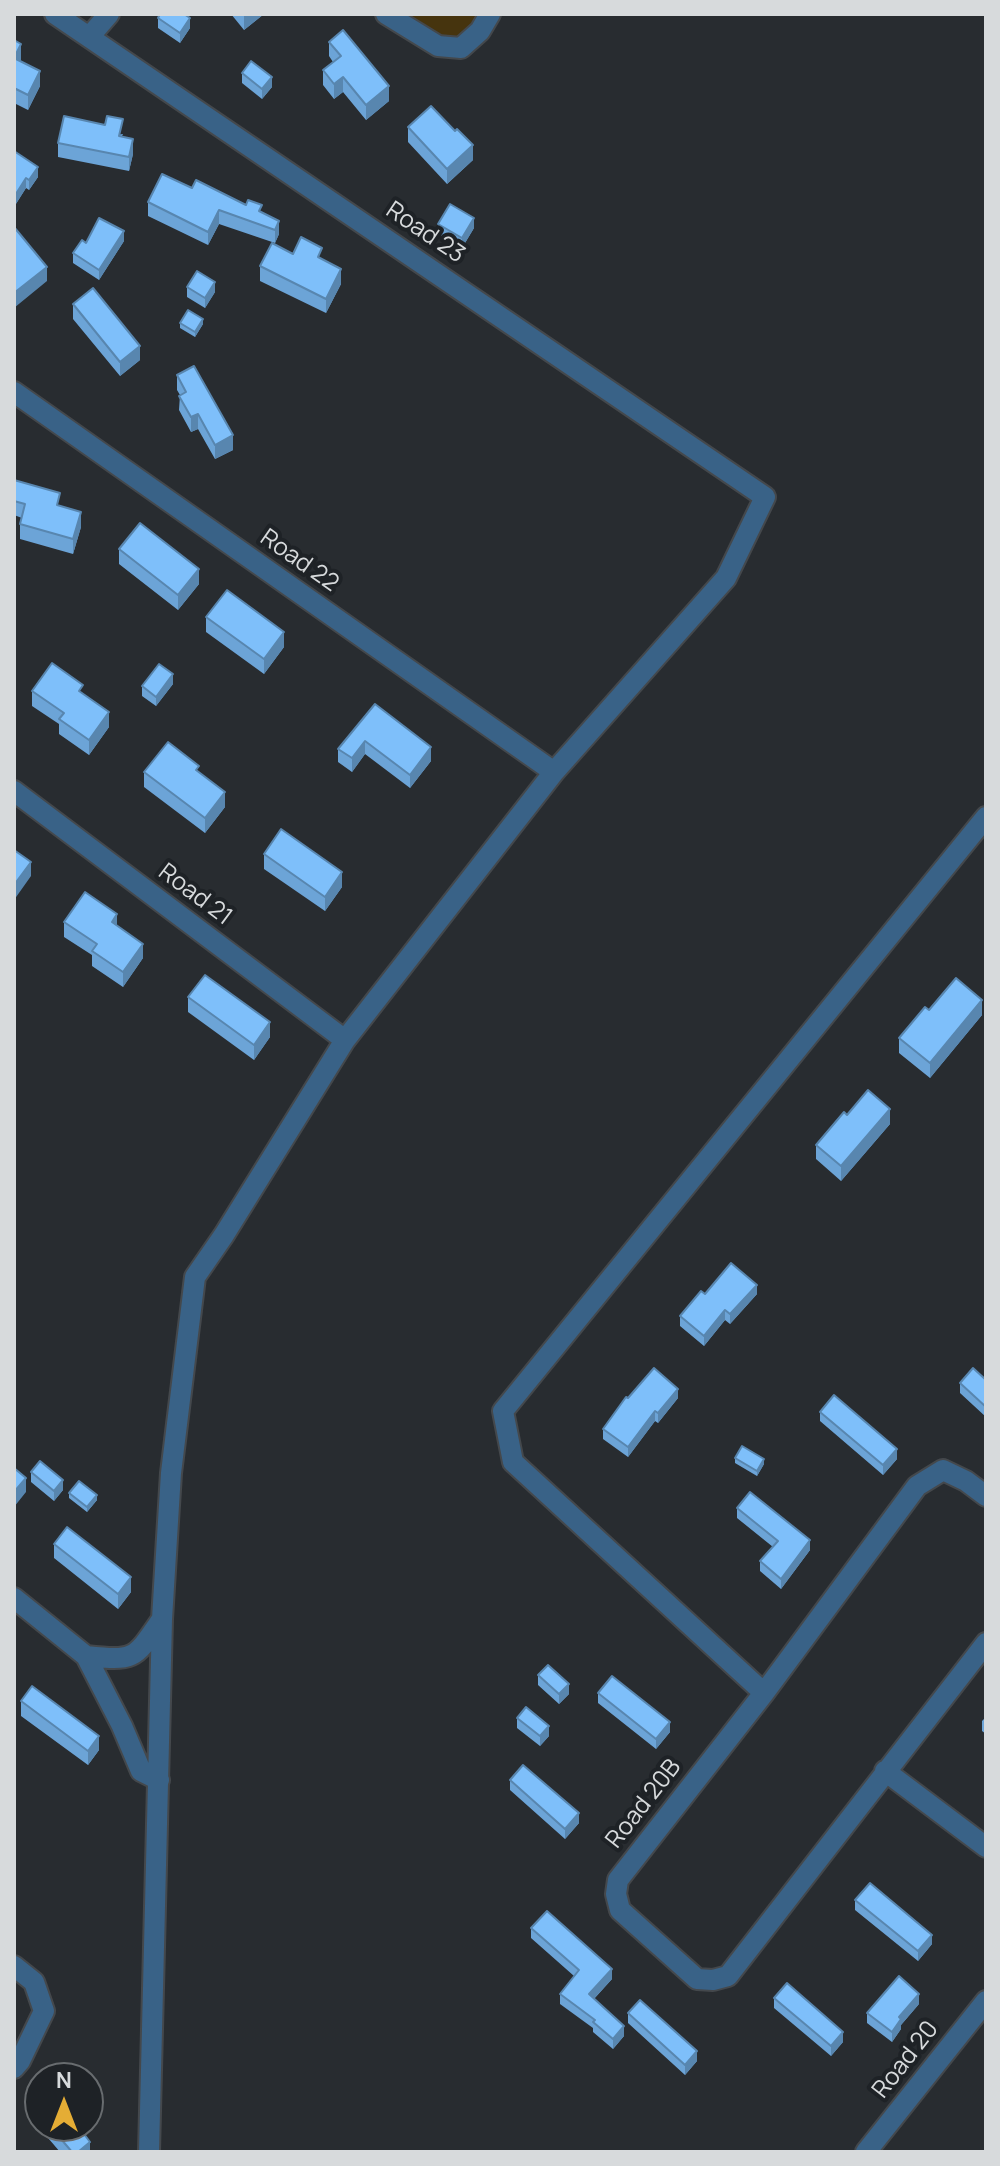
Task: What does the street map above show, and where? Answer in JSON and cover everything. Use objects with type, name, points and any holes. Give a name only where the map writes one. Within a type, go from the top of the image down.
[{"type":"street","name":"Road 23","points":[[55,14],[765,497],[726,578],[554,772]]},
{"type":"street","points":[[90,36],[109,14]]},
{"type":"street","points":[[386,14],[438,46],[461,48],[480,31],[490,14]]},
{"type":"street","name":"Road 22","points":[[14,392],[554,772]]},
{"type":"street","points":[[149,2152],[162,1619],[171,1473],[195,1277],[345,1040],[554,772]]},
{"type":"street","name":"Road 21","points":[[14,791],[345,1040]]},
{"type":"street","points":[[764,1693],[513,1462],[503,1411],[986,817]]},
{"type":"street","name":"Road 20B","points":[[986,1496],[966,1481],[943,1470],[917,1486],[764,1693],[618,1880],[616,1894],[620,1910],[697,1979],[713,1980],[728,1976],[986,1643]]},
{"type":"street","points":[[14,1598],[86,1656],[141,1771],[159,1780]]},
{"type":"street","points":[[86,1656],[123,1660],[140,1652],[162,1619]]},
{"type":"street","points":[[885,1771],[986,1847]]},
{"type":"street","points":[[14,1966],[34,1982],[44,2011],[14,2068]]},
{"type":"street","name":"Road 20","points":[[866,2152],[986,2001]]},
{"type":"shaded area","points":[[386,14],[490,14],[461,48]]},
{"type":"building","points":[[160,14],[184,14],[190,18],[180,33],[158,18]]},
{"type":"building","points":[[343,30],[389,86],[366,105],[343,77],[334,84],[323,70],[341,56],[329,42]]},
{"type":"building","points":[[14,40],[21,44],[14,58]]},
{"type":"building","points":[[14,58],[40,71],[28,95],[14,88]]},
{"type":"building","points":[[251,61],[272,77],[262,89],[242,73]]},
{"type":"building","points":[[431,106],[473,145],[447,169],[408,127]]},
{"type":"building","points":[[64,116],[105,125],[107,116],[123,119],[119,136],[133,139],[129,157],[58,143]]},
{"type":"building","points":[[14,151],[38,167],[29,180],[26,178],[14,197]]},
{"type":"building","points":[[162,174],[192,188],[196,180],[246,205],[248,200],[262,205],[259,211],[279,221],[275,230],[219,210],[208,232],[148,202]]},
{"type":"building","points":[[450,204],[474,218],[462,238],[438,224]]},
{"type":"building","points":[[99,218],[124,231],[99,270],[73,253],[82,240],[86,243]]},
{"type":"building","points":[[14,227],[47,267],[14,293]]},
{"type":"building","points":[[301,237],[322,248],[318,257],[341,269],[326,299],[260,266],[272,243],[293,254]]},
{"type":"building","points":[[197,271],[215,282],[205,298],[187,287]]},
{"type":"building","points":[[93,288],[140,346],[120,362],[73,304]]},
{"type":"building","points":[[188,310],[203,319],[195,332],[180,323]]},
{"type":"building","points":[[194,366],[233,435],[215,445],[198,414],[191,417],[179,396],[186,392],[177,375]]},
{"type":"building","points":[[14,480],[60,493],[57,505],[81,512],[73,539],[20,524],[25,504],[14,501]]},
{"type":"building","points":[[140,523],[199,569],[178,595],[119,549]]},
{"type":"building","points":[[227,590],[284,632],[264,659],[206,617]]},
{"type":"building","points":[[52,663],[83,685],[79,691],[109,712],[89,740],[59,719],[64,713],[32,691]]},
{"type":"building","points":[[159,664],[173,674],[156,697],[142,686]]},
{"type":"building","points":[[375,704],[431,747],[410,775],[365,741],[352,758],[338,749]]},
{"type":"building","points":[[168,742],[199,766],[196,770],[225,792],[205,818],[144,772]]},
{"type":"building","points":[[281,829],[342,872],[325,897],[264,854]]},
{"type":"building","points":[[14,850],[31,862],[14,885]]},
{"type":"building","points":[[85,892],[117,914],[112,922],[143,944],[123,972],[92,951],[97,944],[64,922]]},
{"type":"building","points":[[205,975],[270,1022],[254,1045],[188,997]]},
{"type":"building","points":[[956,978],[982,1000],[930,1063],[899,1038],[925,1007],[929,1010]]},
{"type":"building","points":[[868,1090],[890,1109],[841,1166],[816,1145]]},
{"type":"building","points":[[731,1263],[757,1285],[730,1314],[725,1310],[704,1336],[680,1316],[701,1291],[705,1294]]},
{"type":"building","points":[[654,1368],[678,1389],[658,1413],[655,1411],[628,1447],[603,1429],[626,1397]]},
{"type":"building","points":[[973,1368],[986,1380],[986,1407],[960,1383]]},
{"type":"building","points":[[834,1395],[897,1449],[883,1465],[820,1412]]},
{"type":"building","points":[[742,1446],[764,1459],[757,1471],[735,1458]]},
{"type":"building","points":[[40,1461],[63,1480],[54,1491],[31,1472]]},
{"type":"building","points":[[14,1468],[26,1478],[14,1492]]},
{"type":"building","points":[[79,1481],[97,1495],[87,1507],[69,1493]]},
{"type":"building","points":[[750,1492],[810,1540],[781,1579],[760,1561],[778,1541],[737,1508]]},
{"type":"building","points":[[67,1527],[131,1577],[118,1594],[54,1544]]},
{"type":"building","points":[[548,1665],[569,1684],[559,1694],[538,1675]]},
{"type":"building","points":[[612,1676],[670,1722],[656,1739],[598,1693]]},
{"type":"building","points":[[32,1686],[99,1736],[88,1751],[21,1701]]},
{"type":"building","points":[[526,1707],[549,1726],[540,1736],[517,1718]]},
{"type":"building","points":[[523,1765],[579,1813],[565,1829],[510,1780]]},
{"type":"building","points":[[870,1883],[932,1935],[918,1951],[855,1900]]},
{"type":"building","points":[[547,1911],[612,1969],[589,1994],[624,2026],[613,2039],[593,2022],[595,2020],[560,1994],[579,1970],[531,1928]]},
{"type":"building","points":[[899,1976],[919,1994],[899,2017],[901,2019],[892,2032],[867,2013]]},
{"type":"building","points":[[787,1983],[843,2032],[831,2046],[774,1998]]},
{"type":"building","points":[[640,2000],[697,2051],[685,2065],[628,2013]]},
{"type":"building","points":[[64,2142],[90,2142],[78,2152],[72,2152]]}]
